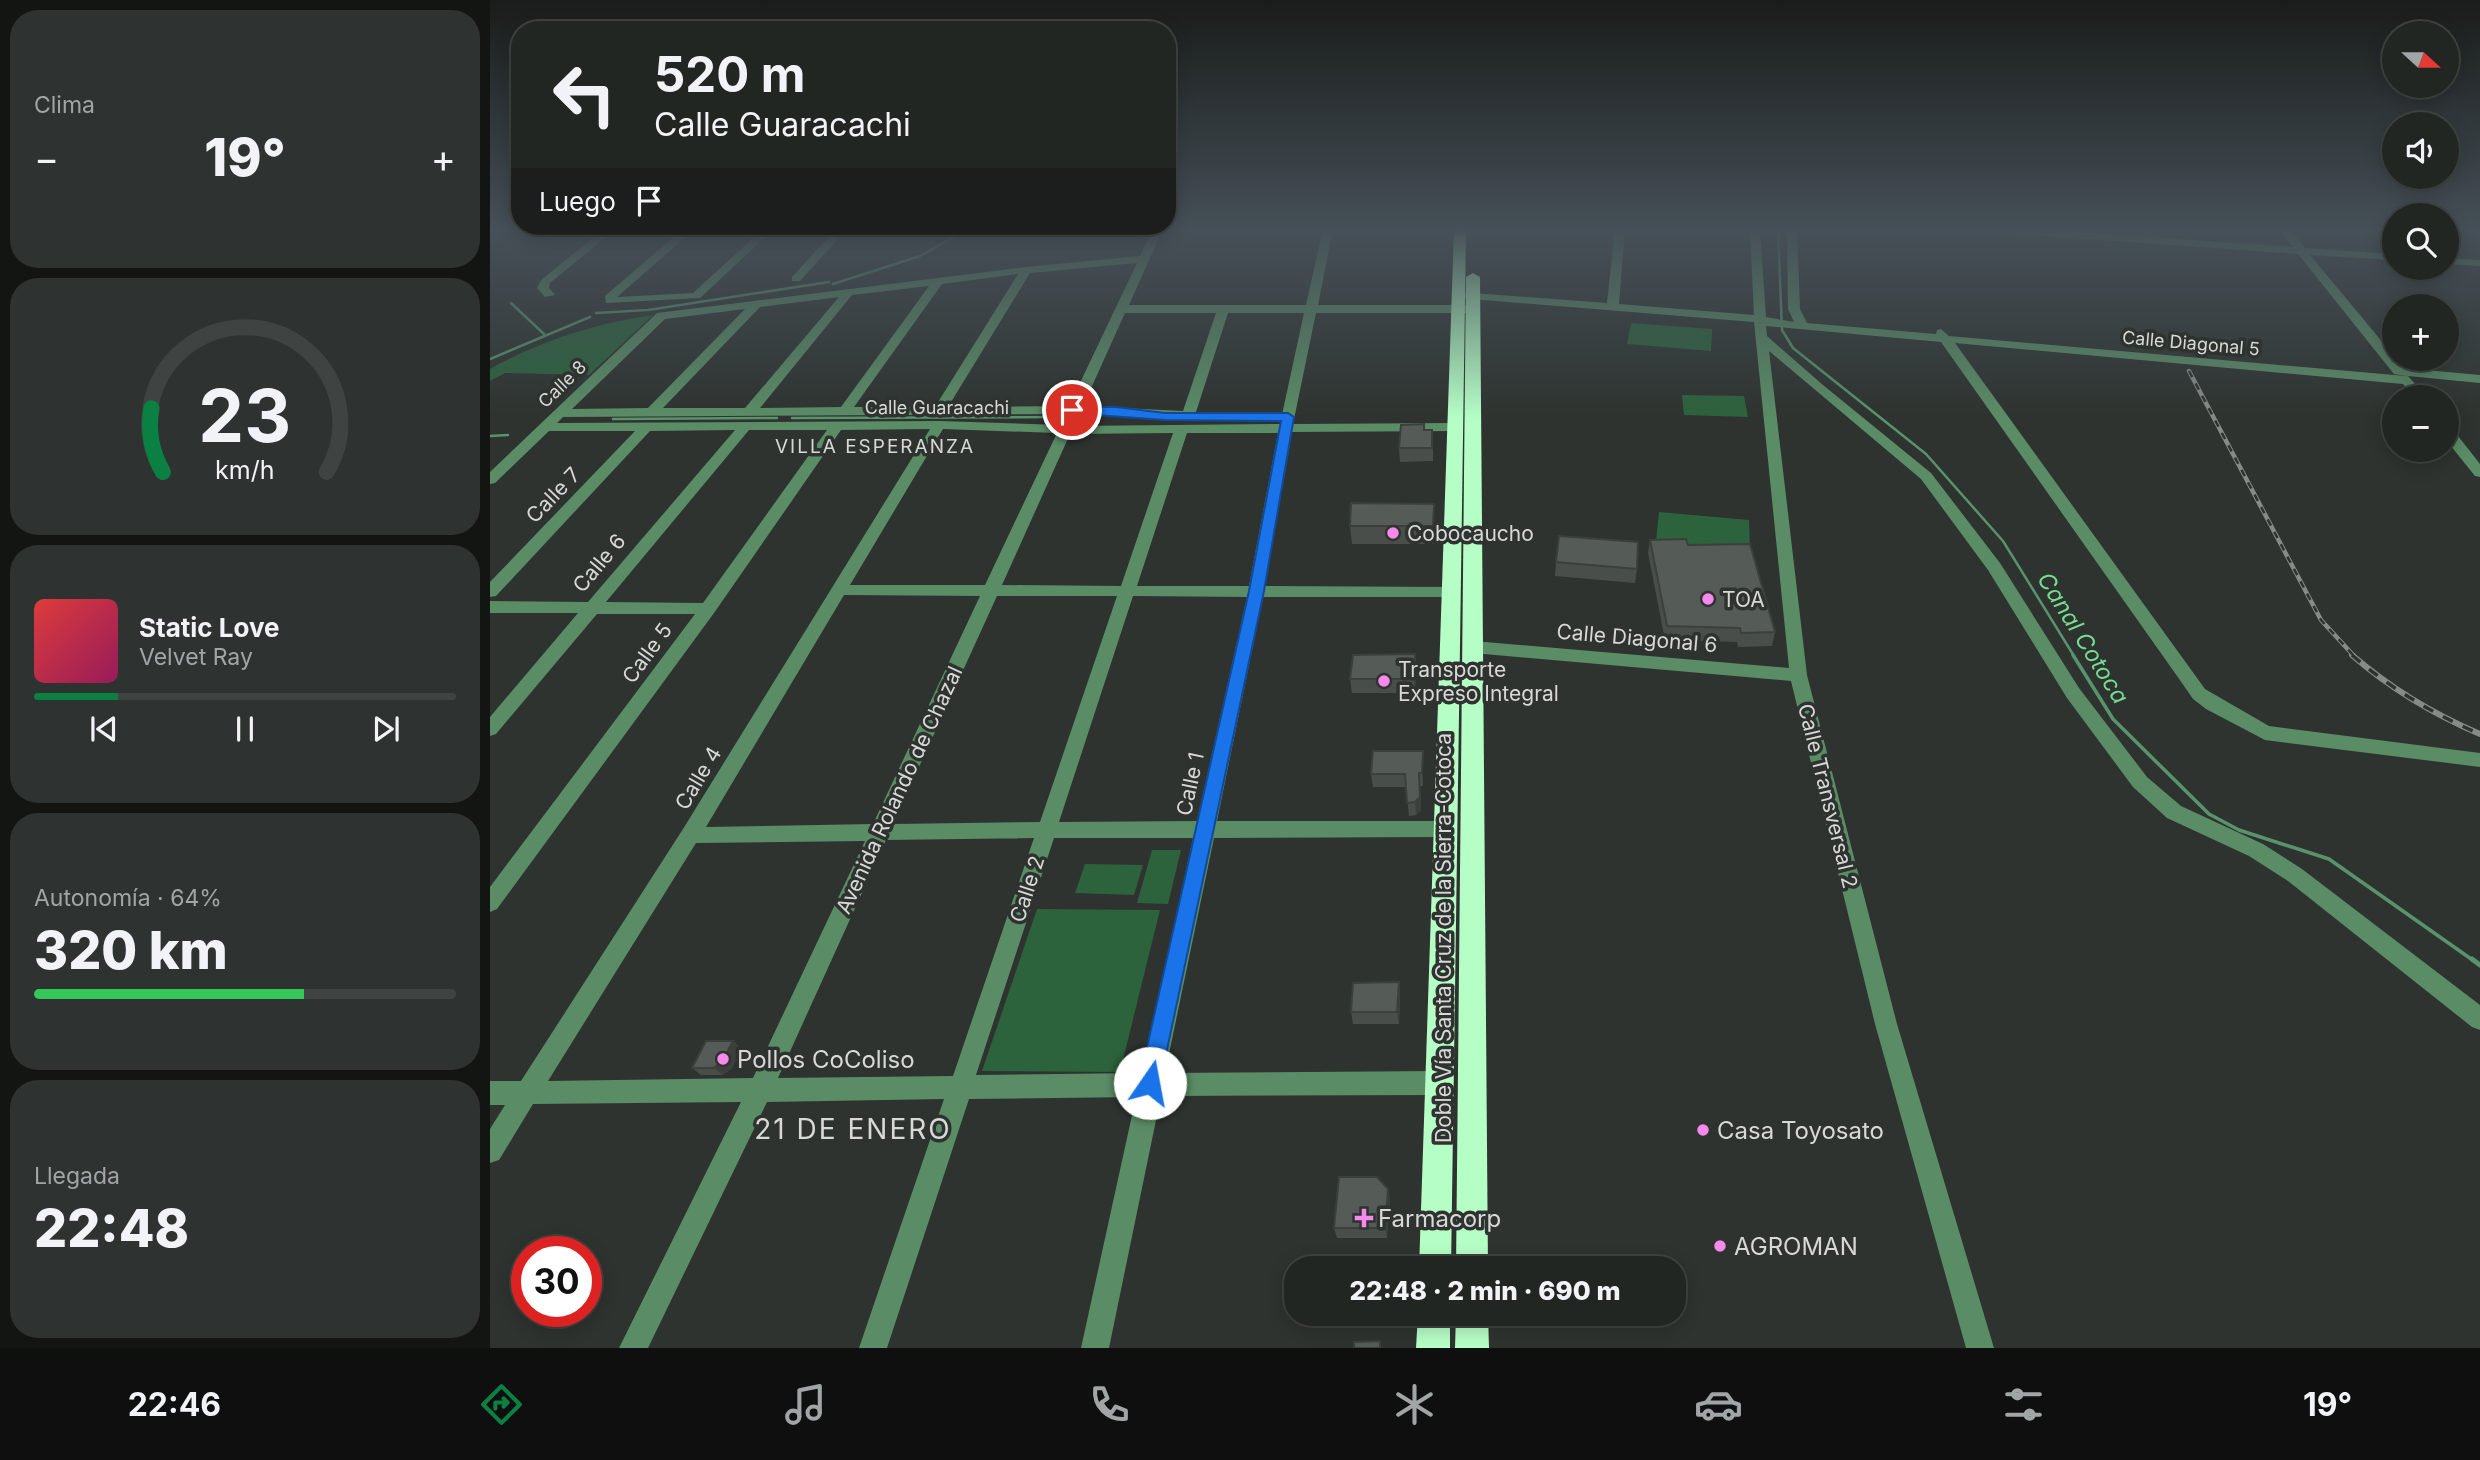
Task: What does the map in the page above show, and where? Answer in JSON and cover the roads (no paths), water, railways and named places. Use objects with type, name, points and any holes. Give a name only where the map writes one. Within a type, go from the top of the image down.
[{"type":"highway","name":"Doble Vía Santa Cruz de la Sierra-Cotoca","points":[[1465,292],[1473,647],[1472,1256]]},
{"type":"highway","name":"Doble Vía Santa Cruz de la Sierra-Cotoca","points":[[1435,1256],[1455,422],[1467,292]]},
{"type":"highway","points":[[1433,1348],[1434,1326]]},
{"type":"highway","points":[[1472,1326],[1472,1348]]},
{"type":"street","points":[[546,292],[549,295]]},
{"type":"street","points":[[616,292],[609,298],[610,301],[696,296],[700,292]]},
{"type":"street","points":[[652,412],[756,303],[849,292]]},
{"type":"street","points":[[749,412],[849,292]]},
{"type":"street","name":"Calle 5","points":[[490,903],[708,609],[930,292]]},
{"type":"street","name":"Calle 4","points":[[490,1150],[690,835],[1013,292]]},
{"type":"street","name":"Avenida Rolando de Chazal","points":[[633,1348],[759,1092],[992,590],[1072,410],[1131,292]]},
{"type":"street","name":"Calle 1","points":[[1095,1348],[1256,591],[1315,292]]},
{"type":"street","points":[[1613,307],[1614,292]]},
{"type":"street","name":"Calle Transversal 2","points":[[1761,292],[1798,675],[1886,1024],[1980,1348]]},
{"type":"street","points":[[1794,292],[1796,325]]},
{"type":"street","points":[[2335,292],[2410,385]]},
{"type":"street","points":[[1123,309],[1311,310],[1466,302]]},
{"type":"street","name":"Calle Diagonal 5","points":[[1466,302],[1613,307],[1764,325]]},
{"type":"street","name":"Calle Diagonal 5","points":[[1466,302],[2032,343],[2403,376],[2480,379]]},
{"type":"street","name":"Calle 8","points":[[490,480],[661,316],[756,303]]},
{"type":"street","name":"Calle 2","points":[[873,1348],[1223,309]]},
{"type":"street","points":[[1764,325],[1827,395],[1926,477],[1981,548],[2073,693],[2140,782],[2174,813],[2256,850],[2295,875],[2480,1019]]},
{"type":"street","points":[[1942,336],[2188,679],[2206,699],[2265,733],[2480,760]]},
{"type":"street","name":"Calle Diagonal 5","points":[[2403,376],[2480,387]]},
{"type":"street","name":"Calle Guaracachi","points":[[545,427],[779,427],[841,419],[939,418],[1072,410],[1185,423]]},
{"type":"street","points":[[779,427],[789,412]]},
{"type":"street","name":"Calle Guaracachi","points":[[559,413],[789,412],[841,419]]},
{"type":"street","name":"Calle Guaracachi","points":[[939,418],[1064,429],[1185,423],[1455,422]]},
{"type":"street","name":"Calle 7","points":[[490,592],[646,427]]},
{"type":"street","name":"Calle 6","points":[[490,729],[744,428]]},
{"type":"street","points":[[2459,446],[2480,472]]},
{"type":"street","points":[[838,590],[1451,592]]},
{"type":"street","points":[[490,607],[708,609]]},
{"type":"street","name":"Calle Diagonal 6","points":[[1473,647],[1798,675]]},
{"type":"street","points":[[690,835],[1046,830],[1445,829]]},
{"type":"street","points":[[490,1093],[759,1092],[1150,1083],[1439,1083]]},
{"type":"waterway","points":[[596,313],[648,310],[765,292]]},
{"type":"waterway","name":"Canal Cotoca","points":[[1780,292],[1782,330],[1793,348],[1926,454],[2003,541],[2074,656]]},
{"type":"waterway","points":[[511,303],[544,334]]},
{"type":"waterway","points":[[490,359],[590,317]]},
{"type":"waterway","points":[[792,418],[1055,417]]},
{"type":"waterway","points":[[613,419],[777,418]]},
{"type":"waterway","points":[[490,436],[508,435]]},
{"type":"waterway","name":"Canal Cotoca","points":[[2073,655],[2113,719],[2209,814],[2239,830],[2329,859],[2474,961]]},
{"type":"waterway","name":"Canal Cotoca","points":[[2472,959],[2480,965]]},
{"type":"railway","points":[[2189,371],[2321,620],[2354,656]]},
{"type":"railway","points":[[2352,655],[2413,699],[2480,734]]},
{"type":"place","name":"Cobocaucho","points":[[1393,533]]},
{"type":"place","name":"TOA","points":[[1708,599]]},
{"type":"place","name":"Transporte Expreso Integral","points":[[1384,681]]},
{"type":"place","name":"Pollos CoColiso","points":[[723,1059]]},
{"type":"place","name":"Casa Toyosato","points":[[1703,1130]]},
{"type":"place","name":"Farmacorp","points":[[1364,1218]]},
{"type":"place","name":"AGROMAN","points":[[1720,1246]]},
{"type":"district","name":"VILLA ESPERANZA","points":[[875,446]]},
{"type":"district","name":"21 DE ENERO","points":[[853,1129]]}]
